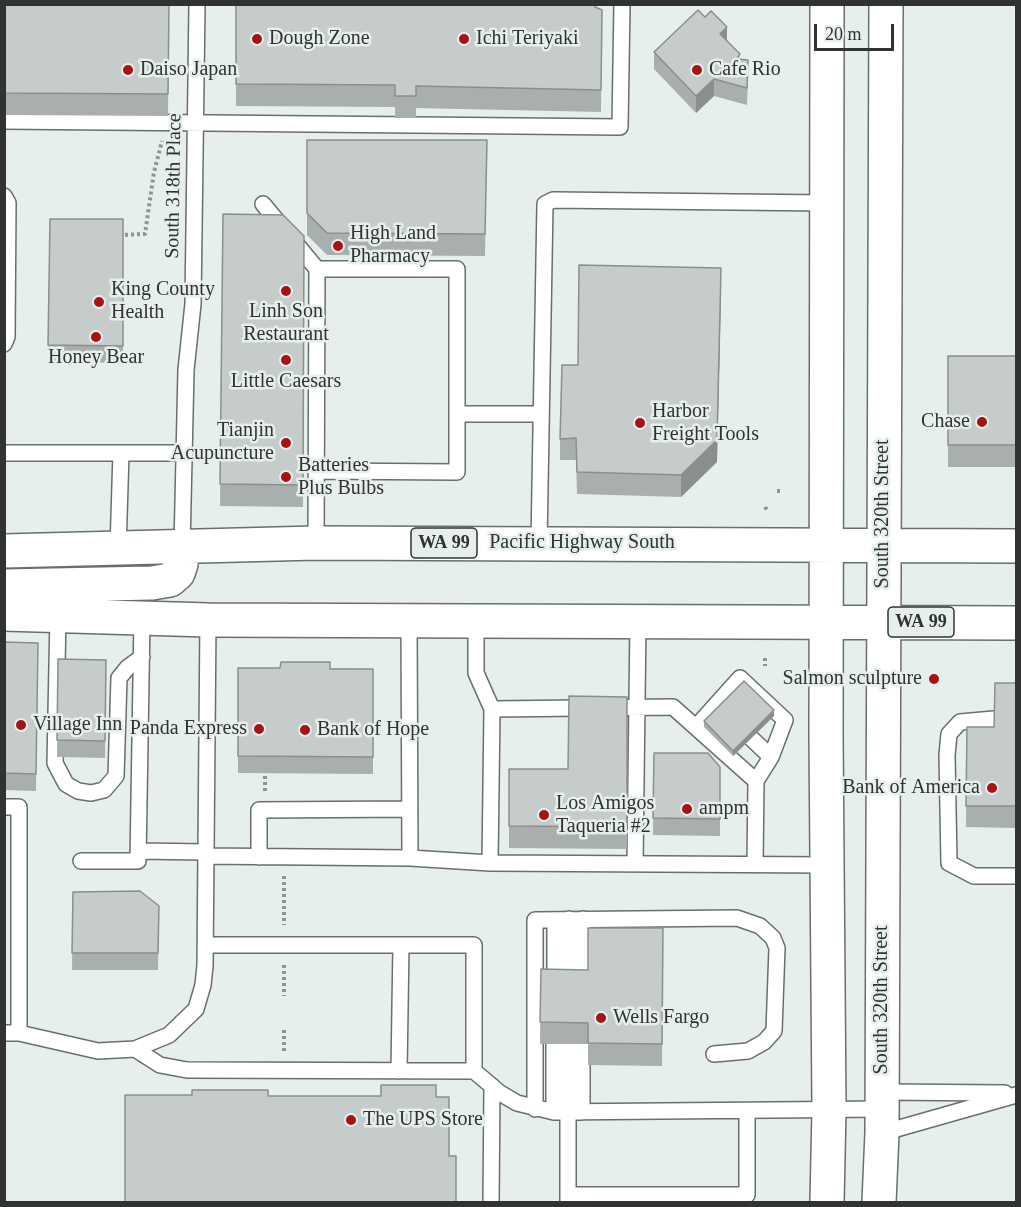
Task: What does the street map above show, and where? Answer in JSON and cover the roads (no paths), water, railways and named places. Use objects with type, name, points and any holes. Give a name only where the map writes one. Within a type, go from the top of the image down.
[{"type":"main road","points":[[827,4],[826,865],[829,1109],[827,1203]]},
{"type":"main road","name":"South 320th Street","points":[[879,1203],[882,1111],[886,4]]},
{"type":"main road","name":"Pacific Highway South","points":[[4,550],[182,548],[316,543],[1017,546]]},
{"type":"main road","points":[[4,586],[152,583],[170,580],[178,573],[182,548]]},
{"type":"main road","name":"WA 99","points":[[4,614],[208,620],[1017,623]]},
{"type":"lane","name":"South 318th Place","points":[[182,548],[186,370],[194,304],[197,4]]},
{"type":"lane","points":[[4,121],[620,127],[622,4]]},
{"type":"lane","points":[[4,196],[8,208],[4,344]]},
{"type":"lane","points":[[539,543],[543,211],[548,201],[826,203]]},
{"type":"lane","points":[[263,204],[317,269],[316,543]]},
{"type":"lane","points":[[317,269],[457,269],[457,472],[317,471]]},
{"type":"lane","points":[[457,414],[540,414]]},
{"type":"lane","points":[[4,453],[185,453]]},
{"type":"lane","points":[[118,549],[121,453]]},
{"type":"lane","points":[[58,616],[55,763],[66,784],[78,792],[91,793],[104,790],[116,776],[119,678],[128,667],[142,657]]},
{"type":"lane","points":[[81,861],[138,861],[142,618]]},
{"type":"lane","points":[[4,807],[19,807],[12,1033],[98,1051],[135,1049],[169,1035],[196,1009],[203,986],[206,945],[208,620]]},
{"type":"lane","points":[[409,620],[410,858]]},
{"type":"lane","points":[[635,864],[638,620]]},
{"type":"lane","points":[[476,621],[477,673],[492,709],[490,863]]},
{"type":"lane","points":[[696,727],[718,707],[740,678],[785,720],[771,757],[756,781],[755,864]]},
{"type":"lane","points":[[492,709],[673,707],[756,781]]},
{"type":"lane","points":[[994,719],[960,722],[952,728],[948,744],[949,863],[974,876],[1017,876]]},
{"type":"lane","points":[[751,738],[771,757]]},
{"type":"lane","points":[[259,857],[259,810],[410,809]]},
{"type":"lane","points":[[138,851],[259,857],[410,858],[490,863],[826,865]]},
{"type":"lane","points":[[535,1109],[535,920],[737,918],[760,926],[773,938],[777,948],[774,1031],[764,1042],[748,1052],[714,1054]]},
{"type":"lane","points":[[569,919],[569,992]]},
{"type":"lane","points":[[206,945],[474,945],[474,1071]]},
{"type":"lane","points":[[399,1071],[401,945]]},
{"type":"lane","points":[[568,1044],[568,1199],[747,1195],[747,1111]]},
{"type":"lane","points":[[135,1049],[170,1068],[474,1071],[517,1103],[535,1109],[568,1112],[829,1109],[882,1111],[1017,1094]]},
{"type":"lane","points":[[491,1203],[492,1086]]},
{"type":"lane","points":[[882,1111],[1017,1094]]},
{"type":"place","name":"Dough Zone","points":[[257,39]]},
{"type":"place","name":"Ichi Teriyaki","points":[[464,39]]},
{"type":"place","name":"Daiso Japan","points":[[128,70]]},
{"type":"place","name":"Cafe Rio","points":[[697,70]]},
{"type":"place","name":"High Land Pharmacy","points":[[338,246]]},
{"type":"place","name":"Linh Son Restaurant","points":[[286,291]]},
{"type":"place","name":"King County Health","points":[[99,302]]},
{"type":"place","name":"Honey Bear","points":[[96,337]]},
{"type":"place","name":"Little Caesars","points":[[286,360]]},
{"type":"place","name":"Chase","points":[[982,422]]},
{"type":"place","name":"Harbor Freight Tools","points":[[640,423]]},
{"type":"place","name":"Tianjin Acupuncture","points":[[286,443]]},
{"type":"place","name":"Batteries Plus Bulbs","points":[[286,477]]},
{"type":"place","name":"Salmon sculpture","points":[[934,679]]},
{"type":"place","name":"Village Inn","points":[[21,725]]},
{"type":"place","name":"Panda Express","points":[[259,729]]},
{"type":"place","name":"Bank of Hope","points":[[305,730]]},
{"type":"place","name":"Bank of America","points":[[992,788]]},
{"type":"place","name":"ampm","points":[[687,809]]},
{"type":"place","name":"Los Amigos Taqueria #2","points":[[544,815]]},
{"type":"place","name":"Wells Fargo","points":[[601,1018]]},
{"type":"place","name":"The UPS Store","points":[[351,1120]]}]
